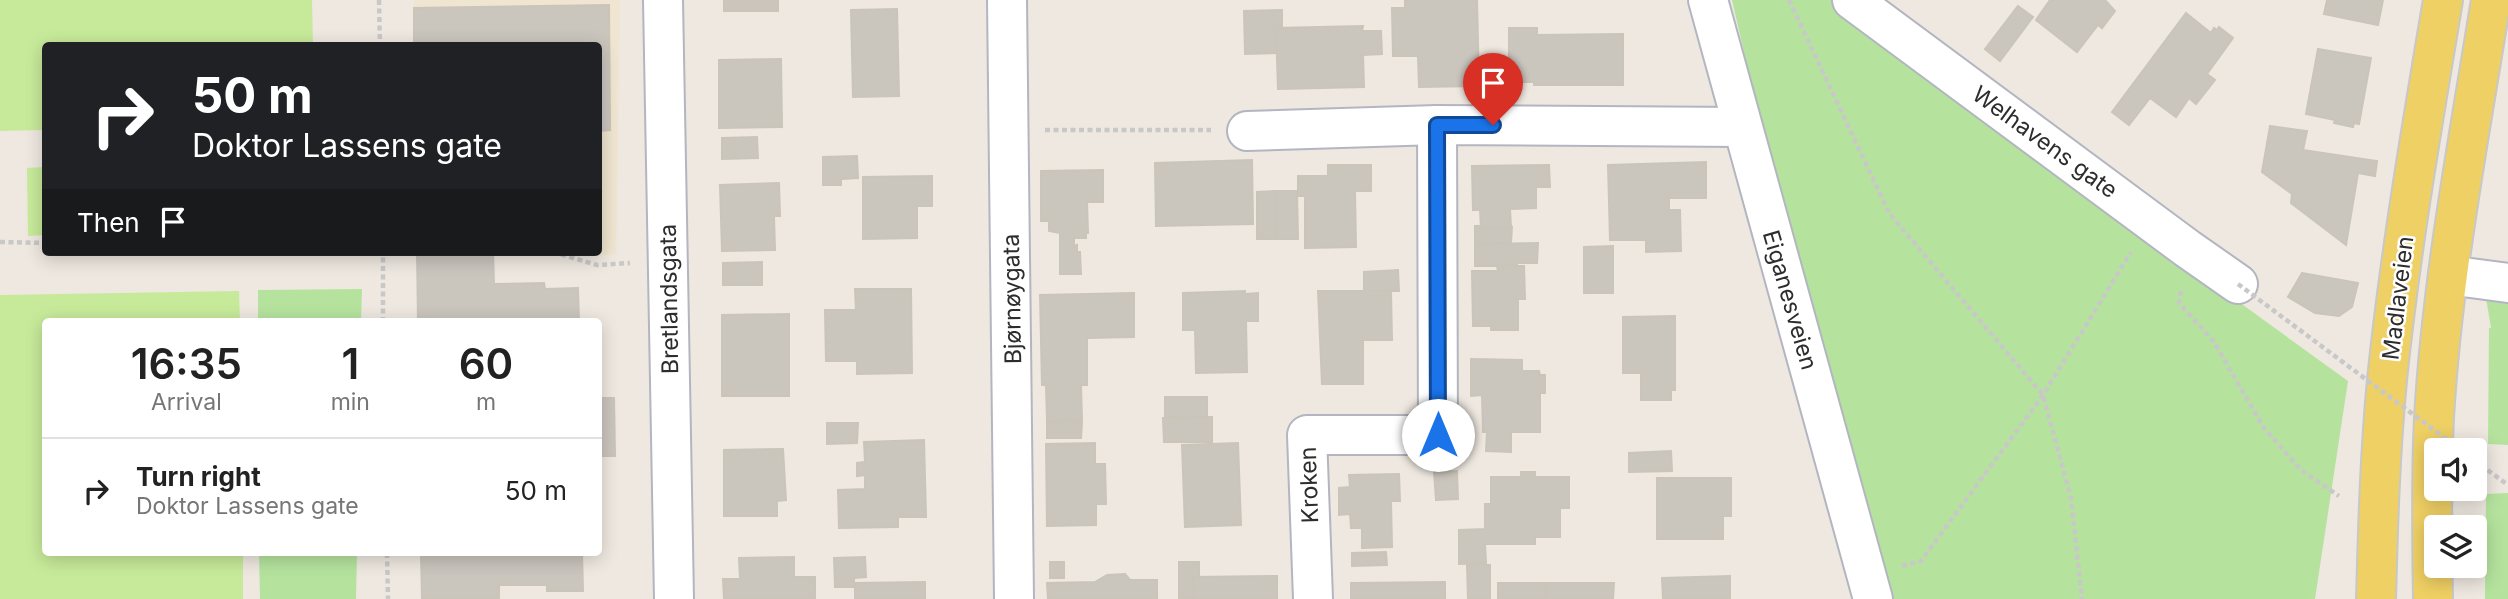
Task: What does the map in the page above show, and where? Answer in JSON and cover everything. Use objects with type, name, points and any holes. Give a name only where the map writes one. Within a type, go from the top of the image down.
[{"type":"main road","name":"Madlaveien","points":[[2376,599],[2387,381],[2402,260],[2443,0]]},
{"type":"main road","name":"Madlaveien","points":[[2433,599],[2434,419],[2448,275],[2491,0]]},
{"type":"street","name":"Bretlandsgata","points":[[663,0],[674,599]]},
{"type":"street","name":"Bjørnøygata","points":[[1007,0],[1014,599]]},
{"type":"street","name":"Eiganesveien","points":[[1709,0],[1870,587]]},
{"type":"street","name":"Welhavens gate","points":[[1853,0],[2238,284]]},
{"type":"street","points":[[1247,131],[1437,125],[1742,127]]},
{"type":"street","name":"Kroken","points":[[1313,599],[1307,435],[1438,435],[1437,125]]},
{"type":"street","points":[[2448,275],[2508,283]]},
{"type":"path","points":[[379,0],[380,42]]},
{"type":"path","points":[[1789,0],[1889,213],[2043,396],[2071,498],[2082,599]]},
{"type":"path","points":[[1009,129],[1192,129]]},
{"type":"path","points":[[1870,587],[1921,561],[2043,396],[2150,220]]},
{"type":"path","points":[[0,242],[42,243]]},
{"type":"path","points":[[2188,249],[2179,303],[2214,342],[2264,428],[2301,470],[2339,496]]},
{"type":"path","points":[[383,256],[383,318]]},
{"type":"path","points":[[567,256],[597,265],[646,262],[669,264]]},
{"type":"path","points":[[2238,284],[2445,438]]},
{"type":"path","points":[[2487,470],[2508,485]]},
{"type":"path","points":[[387,556],[387,599]]},
{"type":"shaded area","points":[[414,0],[620,0],[616,254],[602,255],[602,42],[587,42],[491,7],[414,8]]},
{"type":"green space","points":[[0,0],[312,0],[313,42],[42,42],[42,130],[0,131]]},
{"type":"green space","points":[[1732,0],[1834,0],[2167,250],[2348,381],[2315,599],[1892,599],[1780,209]]},
{"type":"green space","points":[[42,167],[42,235],[28,236],[27,168]]},
{"type":"green space","points":[[362,289],[361,318],[258,318],[258,290]]},
{"type":"green space","points":[[239,291],[240,318],[42,318],[42,556],[243,556],[243,599],[0,599],[0,295]]},
{"type":"green space","points":[[2508,295],[2508,445],[2488,444],[2491,328],[2486,298]]},
{"type":"green space","points":[[2508,493],[2508,599],[2485,599],[2487,494]]},
{"type":"green space","points":[[259,556],[357,556],[356,599],[260,599]]},
{"type":"building","points":[[724,0],[778,0],[778,11],[724,11]]},
{"type":"building","points":[[1405,0],[1477,0],[1479,86],[1419,87],[1418,56],[1393,56],[1392,8],[1405,8]]},
{"type":"building","points":[[2050,0],[2105,0],[2115,11],[2102,28],[2098,25],[2077,52],[2036,20]]},
{"type":"building","points":[[2327,0],[2383,0],[2378,25],[2324,14]]},
{"type":"building","points":[[609,5],[610,130],[602,131],[602,42],[414,42],[414,8]]},
{"type":"building","points":[[2018,6],[2033,17],[2000,61],[1985,49]]},
{"type":"building","points":[[897,9],[899,96],[853,97],[851,10]]},
{"type":"building","points":[[1282,10],[1282,27],[1276,28],[1278,53],[1245,54],[1244,11]]},
{"type":"building","points":[[2186,13],[2211,33],[2214,28],[2217,30],[2219,27],[2233,38],[2207,74],[2215,80],[2196,104],[2189,98],[2176,117],[2150,98],[2129,125],[2112,112]]},
{"type":"building","points":[[1363,26],[1362,31],[1381,31],[1382,54],[1363,55],[1364,87],[1278,89],[1276,28]]},
{"type":"building","points":[[1509,28],[1537,28],[1537,35],[1623,34],[1623,85],[1534,85],[1534,82],[1509,82]]},
{"type":"building","points":[[2318,49],[2371,58],[2359,124],[2354,123],[2353,127],[2306,114]]},
{"type":"building","points":[[781,59],[782,127],[719,128],[719,60]]},
{"type":"building","points":[[2270,126],[2307,131],[2303,150],[2377,161],[2375,176],[2358,173],[2346,245],[2291,203],[2292,194],[2262,172]]},
{"type":"building","points":[[757,137],[758,158],[722,159],[722,138]]},
{"type":"building","points":[[857,156],[858,178],[841,179],[841,185],[823,185],[823,157]]},
{"type":"building","points":[[1252,160],[1253,224],[1156,226],[1155,163]]},
{"type":"building","points":[[1706,162],[1706,198],[1669,198],[1669,210],[1680,210],[1681,251],[1646,252],[1646,240],[1610,240],[1608,165]]},
{"type":"building","points":[[1328,165],[1371,165],[1371,191],[1355,191],[1356,247],[1305,248],[1305,196],[1298,196],[1298,176],[1328,176]]},
{"type":"building","points":[[1549,165],[1550,187],[1536,187],[1536,208],[1510,209],[1511,228],[1481,229],[1480,210],[1473,210],[1472,166]]},
{"type":"building","points":[[1103,170],[1103,202],[1087,202],[1086,238],[1075,238],[1074,233],[1074,246],[1077,245],[1077,252],[1080,252],[1081,274],[1060,274],[1060,233],[1049,231],[1049,221],[1041,221],[1041,171]]},
{"type":"building","points":[[932,176],[932,206],[917,206],[917,238],[863,239],[863,177]]},
{"type":"building","points":[[779,183],[780,216],[774,216],[775,250],[722,251],[720,185]]},
{"type":"building","points":[[1275,191],[1297,191],[1298,239],[1276,239]]},
{"type":"building","points":[[1275,191],[1276,239],[1257,239],[1257,192]]},
{"type":"building","points":[[1475,226],[1480,226],[1481,229],[1512,226],[1511,243],[1475,244]]},
{"type":"building","points":[[1538,243],[1537,263],[1475,266],[1475,244]]},
{"type":"building","points":[[1613,246],[1613,293],[1584,293],[1584,247]]},
{"type":"building","points":[[417,256],[493,256],[494,284],[544,283],[545,289],[578,288],[579,318],[418,318]]},
{"type":"building","points":[[762,262],[762,285],[723,285],[723,263]]},
{"type":"building","points":[[1497,266],[1524,266],[1525,299],[1518,299],[1518,330],[1491,330],[1491,326],[1473,326],[1472,271],[1498,271]]},
{"type":"building","points":[[1398,270],[1399,291],[1364,291],[1364,272]]},
{"type":"building","points":[[2302,273],[2358,283],[2352,307],[2339,316],[2315,313],[2288,297]]},
{"type":"building","points":[[855,289],[911,289],[912,373],[857,374],[857,361],[826,361],[825,310],[856,310]]},
{"type":"building","points":[[1245,291],[1245,294],[1258,293],[1258,321],[1246,321],[1247,372],[1196,373],[1195,330],[1183,330],[1183,293]]},
{"type":"building","points":[[1318,291],[1391,291],[1392,340],[1363,340],[1363,384],[1322,384]]},
{"type":"building","points":[[1134,293],[1134,337],[1087,338],[1087,385],[1081,385],[1082,420],[1047,421],[1046,385],[1042,385],[1040,295]]},
{"type":"building","points":[[789,314],[789,396],[722,396],[722,315]]},
{"type":"building","points":[[1675,316],[1675,390],[1671,390],[1671,400],[1641,400],[1641,373],[1623,373],[1623,317]]},
{"type":"building","points":[[1471,359],[1522,360],[1522,371],[1539,371],[1540,375],[1545,375],[1545,393],[1540,393],[1540,432],[1483,432],[1482,395],[1471,396]]},
{"type":"building","points":[[1165,397],[1207,397],[1207,417],[1165,417]]},
{"type":"building","points":[[602,398],[614,398],[615,456],[602,456]]},
{"type":"building","points":[[1212,417],[1212,442],[1164,442],[1163,418]]},
{"type":"building","points":[[1047,422],[1082,422],[1081,438],[1047,438]]},
{"type":"building","points":[[827,423],[858,423],[857,443],[827,444]]},
{"type":"building","points":[[1487,432],[1511,432],[1511,452],[1486,451]]},
{"type":"building","points":[[924,440],[926,517],[898,517],[898,527],[839,528],[838,490],[865,489],[865,475],[857,476],[857,463],[865,462],[864,442]]},
{"type":"building","points":[[1095,443],[1095,464],[1105,464],[1106,504],[1096,504],[1096,525],[1047,526],[1046,444]]},
{"type":"building","points":[[1238,443],[1241,525],[1185,527],[1182,445]]},
{"type":"building","points":[[783,449],[786,500],[777,501],[777,516],[724,516],[724,450]]},
{"type":"building","points":[[1671,451],[1672,471],[1629,472],[1629,453]]},
{"type":"building","points":[[1457,471],[1458,499],[1436,500],[1434,472]]},
{"type":"building","points":[[1521,472],[1535,472],[1535,477],[1569,477],[1569,508],[1560,508],[1560,537],[1535,537],[1535,544],[1485,544],[1486,563],[1459,564],[1459,530],[1485,529],[1485,504],[1491,504],[1491,477],[1521,477]]},
{"type":"building","points":[[1399,474],[1400,501],[1391,501],[1392,547],[1362,548],[1362,528],[1351,528],[1350,514],[1339,515],[1339,488],[1350,487],[1349,475]]},
{"type":"building","points":[[1657,478],[1731,478],[1731,516],[1723,516],[1723,539],[1657,539]]},
{"type":"building","points":[[1386,552],[1387,565],[1352,566],[1352,553]]},
{"type":"building","points":[[421,556],[582,556],[583,591],[547,591],[547,585],[499,585],[499,599],[422,599]]},
{"type":"building","points":[[794,557],[794,577],[815,577],[815,599],[724,599],[723,579],[740,579],[739,558]]},
{"type":"building","points":[[865,557],[866,577],[854,578],[854,587],[835,587],[834,558]]},
{"type":"building","points":[[1050,562],[1064,562],[1064,578],[1050,578]]},
{"type":"building","points":[[1179,562],[1199,562],[1199,577],[1193,577],[1194,598],[1179,598]]},
{"type":"building","points":[[1467,565],[1490,565],[1490,599],[1468,599]]},
{"type":"building","points":[[1125,574],[1130,580],[1157,580],[1157,599],[1048,599],[1047,583],[1095,582],[1107,575]]},
{"type":"building","points":[[1277,576],[1277,599],[1194,599],[1193,577]]},
{"type":"building","points":[[1730,576],[1730,599],[1663,599],[1662,578]]},
{"type":"building","points":[[925,582],[925,599],[855,599],[855,583]]},
{"type":"building","points":[[1445,582],[1445,599],[1351,599],[1351,583]]},
{"type":"building","points":[[1498,583],[1546,583],[1547,599],[1498,599]]},
{"type":"building","points":[[1546,583],[1614,583],[1613,599],[1547,599]]},
{"type":"route","points":[[1438,435],[1437,125],[1493,125]]}]
